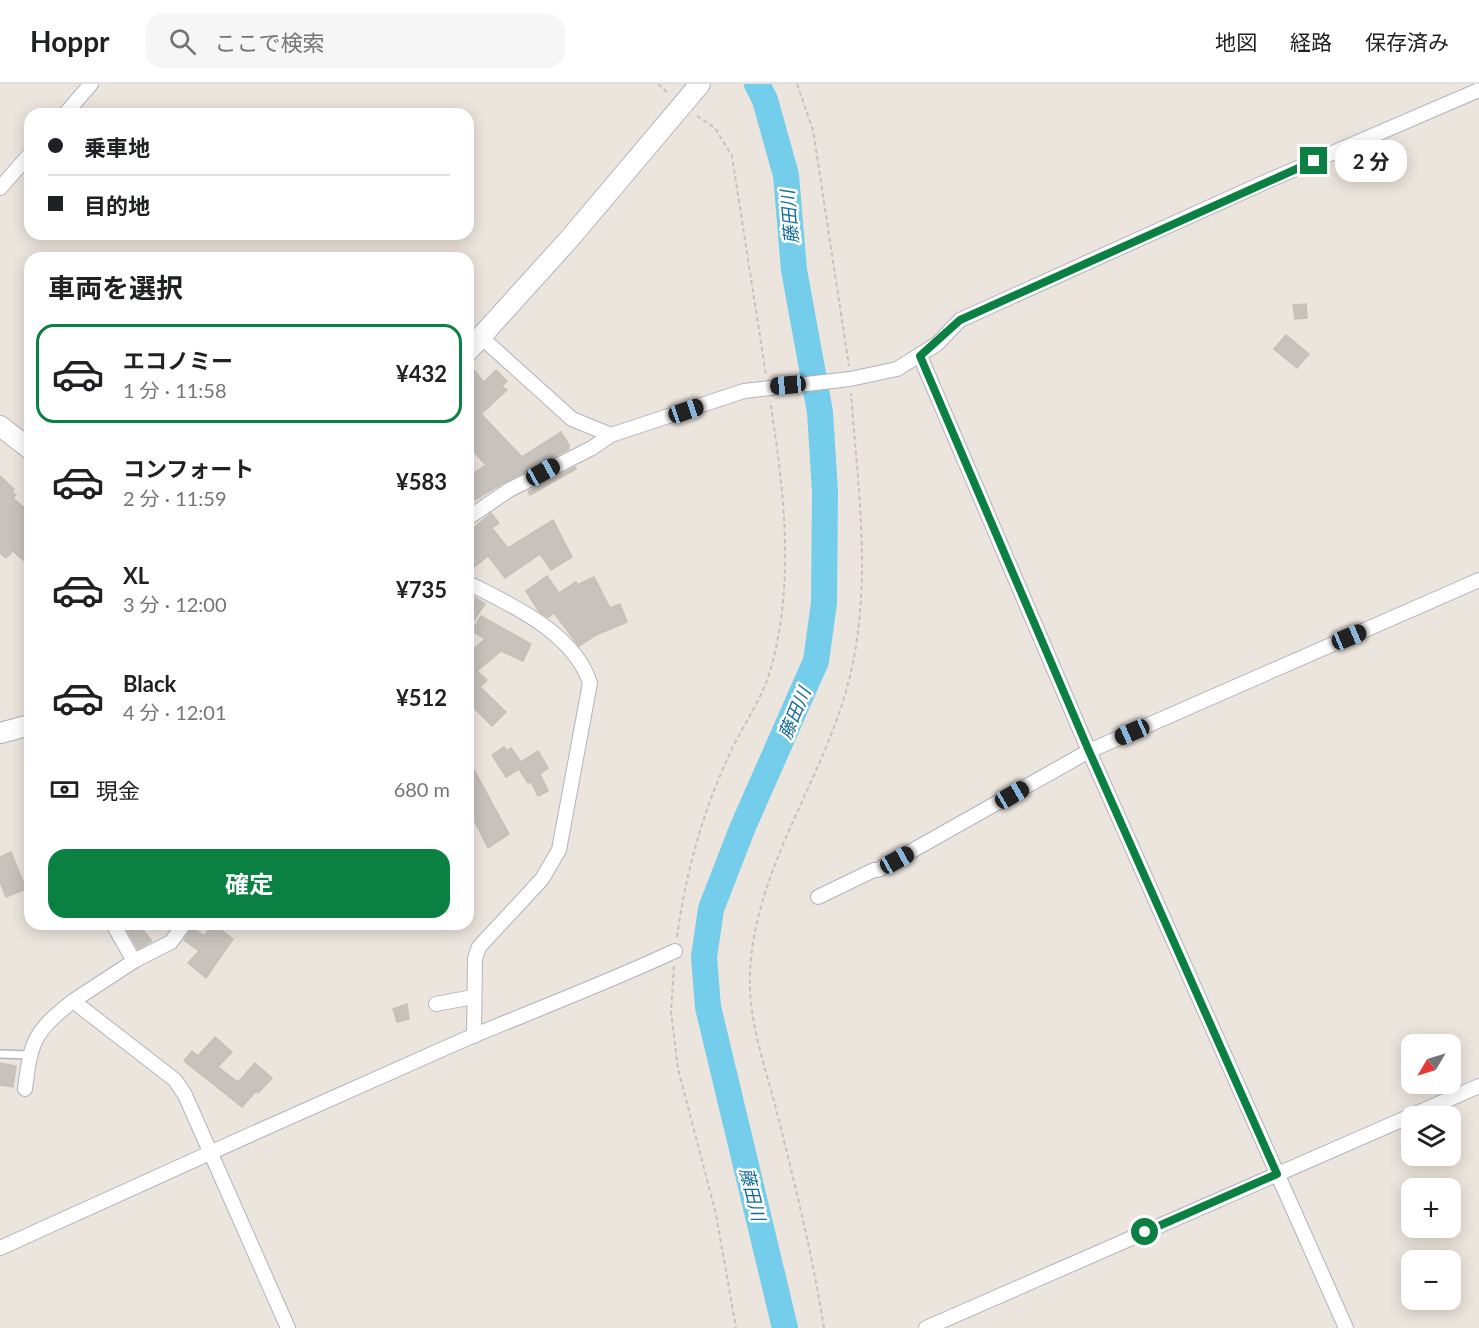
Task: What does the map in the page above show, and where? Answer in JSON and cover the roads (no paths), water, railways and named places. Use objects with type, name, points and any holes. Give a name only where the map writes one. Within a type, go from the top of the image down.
[{"type":"street","points":[[70,108],[91,84]]},
{"type":"street","points":[[611,435],[572,419],[475,344],[571,237],[700,84]]},
{"type":"street","points":[[474,514],[509,490],[592,448],[611,435],[744,391],[850,379],[897,369],[920,356],[960,320],[1272,179],[1479,90]]},
{"type":"street","points":[[0,188],[24,161]]},
{"type":"street","points":[[920,356],[1089,751],[1346,1328]]},
{"type":"street","points":[[0,426],[24,444]]},
{"type":"street","points":[[818,897],[878,870],[1089,751],[1479,580]]},
{"type":"street","points":[[474,586],[520,610],[550,631],[580,660],[590,683],[559,850],[542,879],[479,946],[475,958],[474,1036]]},
{"type":"street","points":[[0,733],[24,727]]},
{"type":"street","points":[[116,930],[134,961]]},
{"type":"street","points":[[25,1089],[29,1055],[40,1030],[73,1000],[134,961],[171,942],[180,930]]},
{"type":"street","points":[[0,1248],[211,1150],[474,1036],[613,980],[675,951]]},
{"type":"street","points":[[435,1004],[473,997]]},
{"type":"street","points":[[73,1000],[175,1080],[211,1150],[288,1328]]},
{"type":"street","points":[[926,1328],[1479,1086]]},
{"type":"lane","points":[[0,1054],[29,1055]]},
{"type":"waterway","name":"藤田川","points":[[757,84],[765,100],[786,175],[794,270],[820,412],[825,492],[824,603],[816,661],[742,829],[711,909],[704,957],[708,1007],[785,1328]]}]
